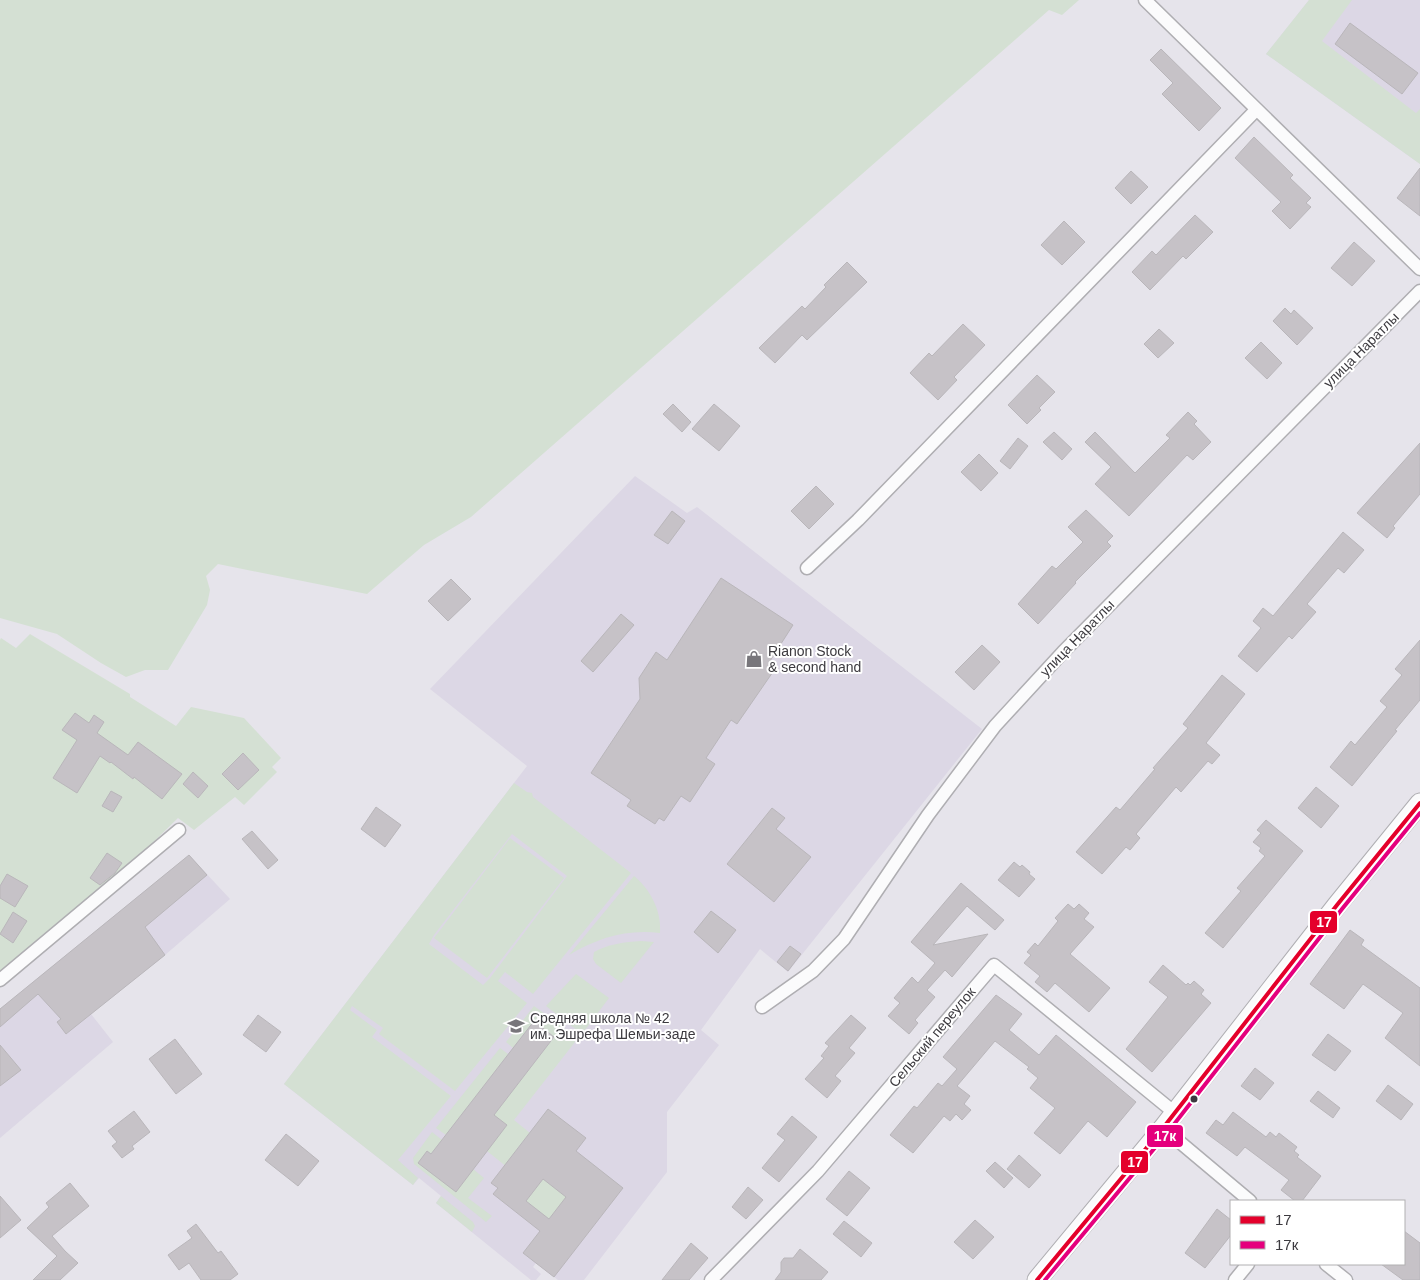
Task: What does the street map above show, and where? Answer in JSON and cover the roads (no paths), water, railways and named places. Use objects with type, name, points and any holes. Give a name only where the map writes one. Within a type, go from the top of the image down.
[{"type":"main road","points":[[1038,1280],[1163,1128],[1420,803]]},
{"type":"street","points":[[1145,0],[1420,269]]},
{"type":"street","points":[[807,568],[858,520],[1256,110]]},
{"type":"street","name":"улица Наратлы","points":[[762,1007],[813,971],[844,939],[928,815],[995,726],[1063,652],[1420,291]]},
{"type":"street","points":[[0,980],[179,830]]},
{"type":"street","name":"Сельский переулок","points":[[711,1280],[818,1171],[994,965],[1175,1113]]},
{"type":"street","points":[[1163,1128],[1249,1200]]},
{"type":"street","points":[[1235,1280],[1247,1265]]},
{"type":"street","points":[[1327,1265],[1346,1280]]},
{"type":"place","name":"Rianon Stock & second hand","points":[[754,659]]},
{"type":"place","name":"Средняя школа № 42 им. Эшрефа Шемьи-заде","points":[[516,1026]]}]
